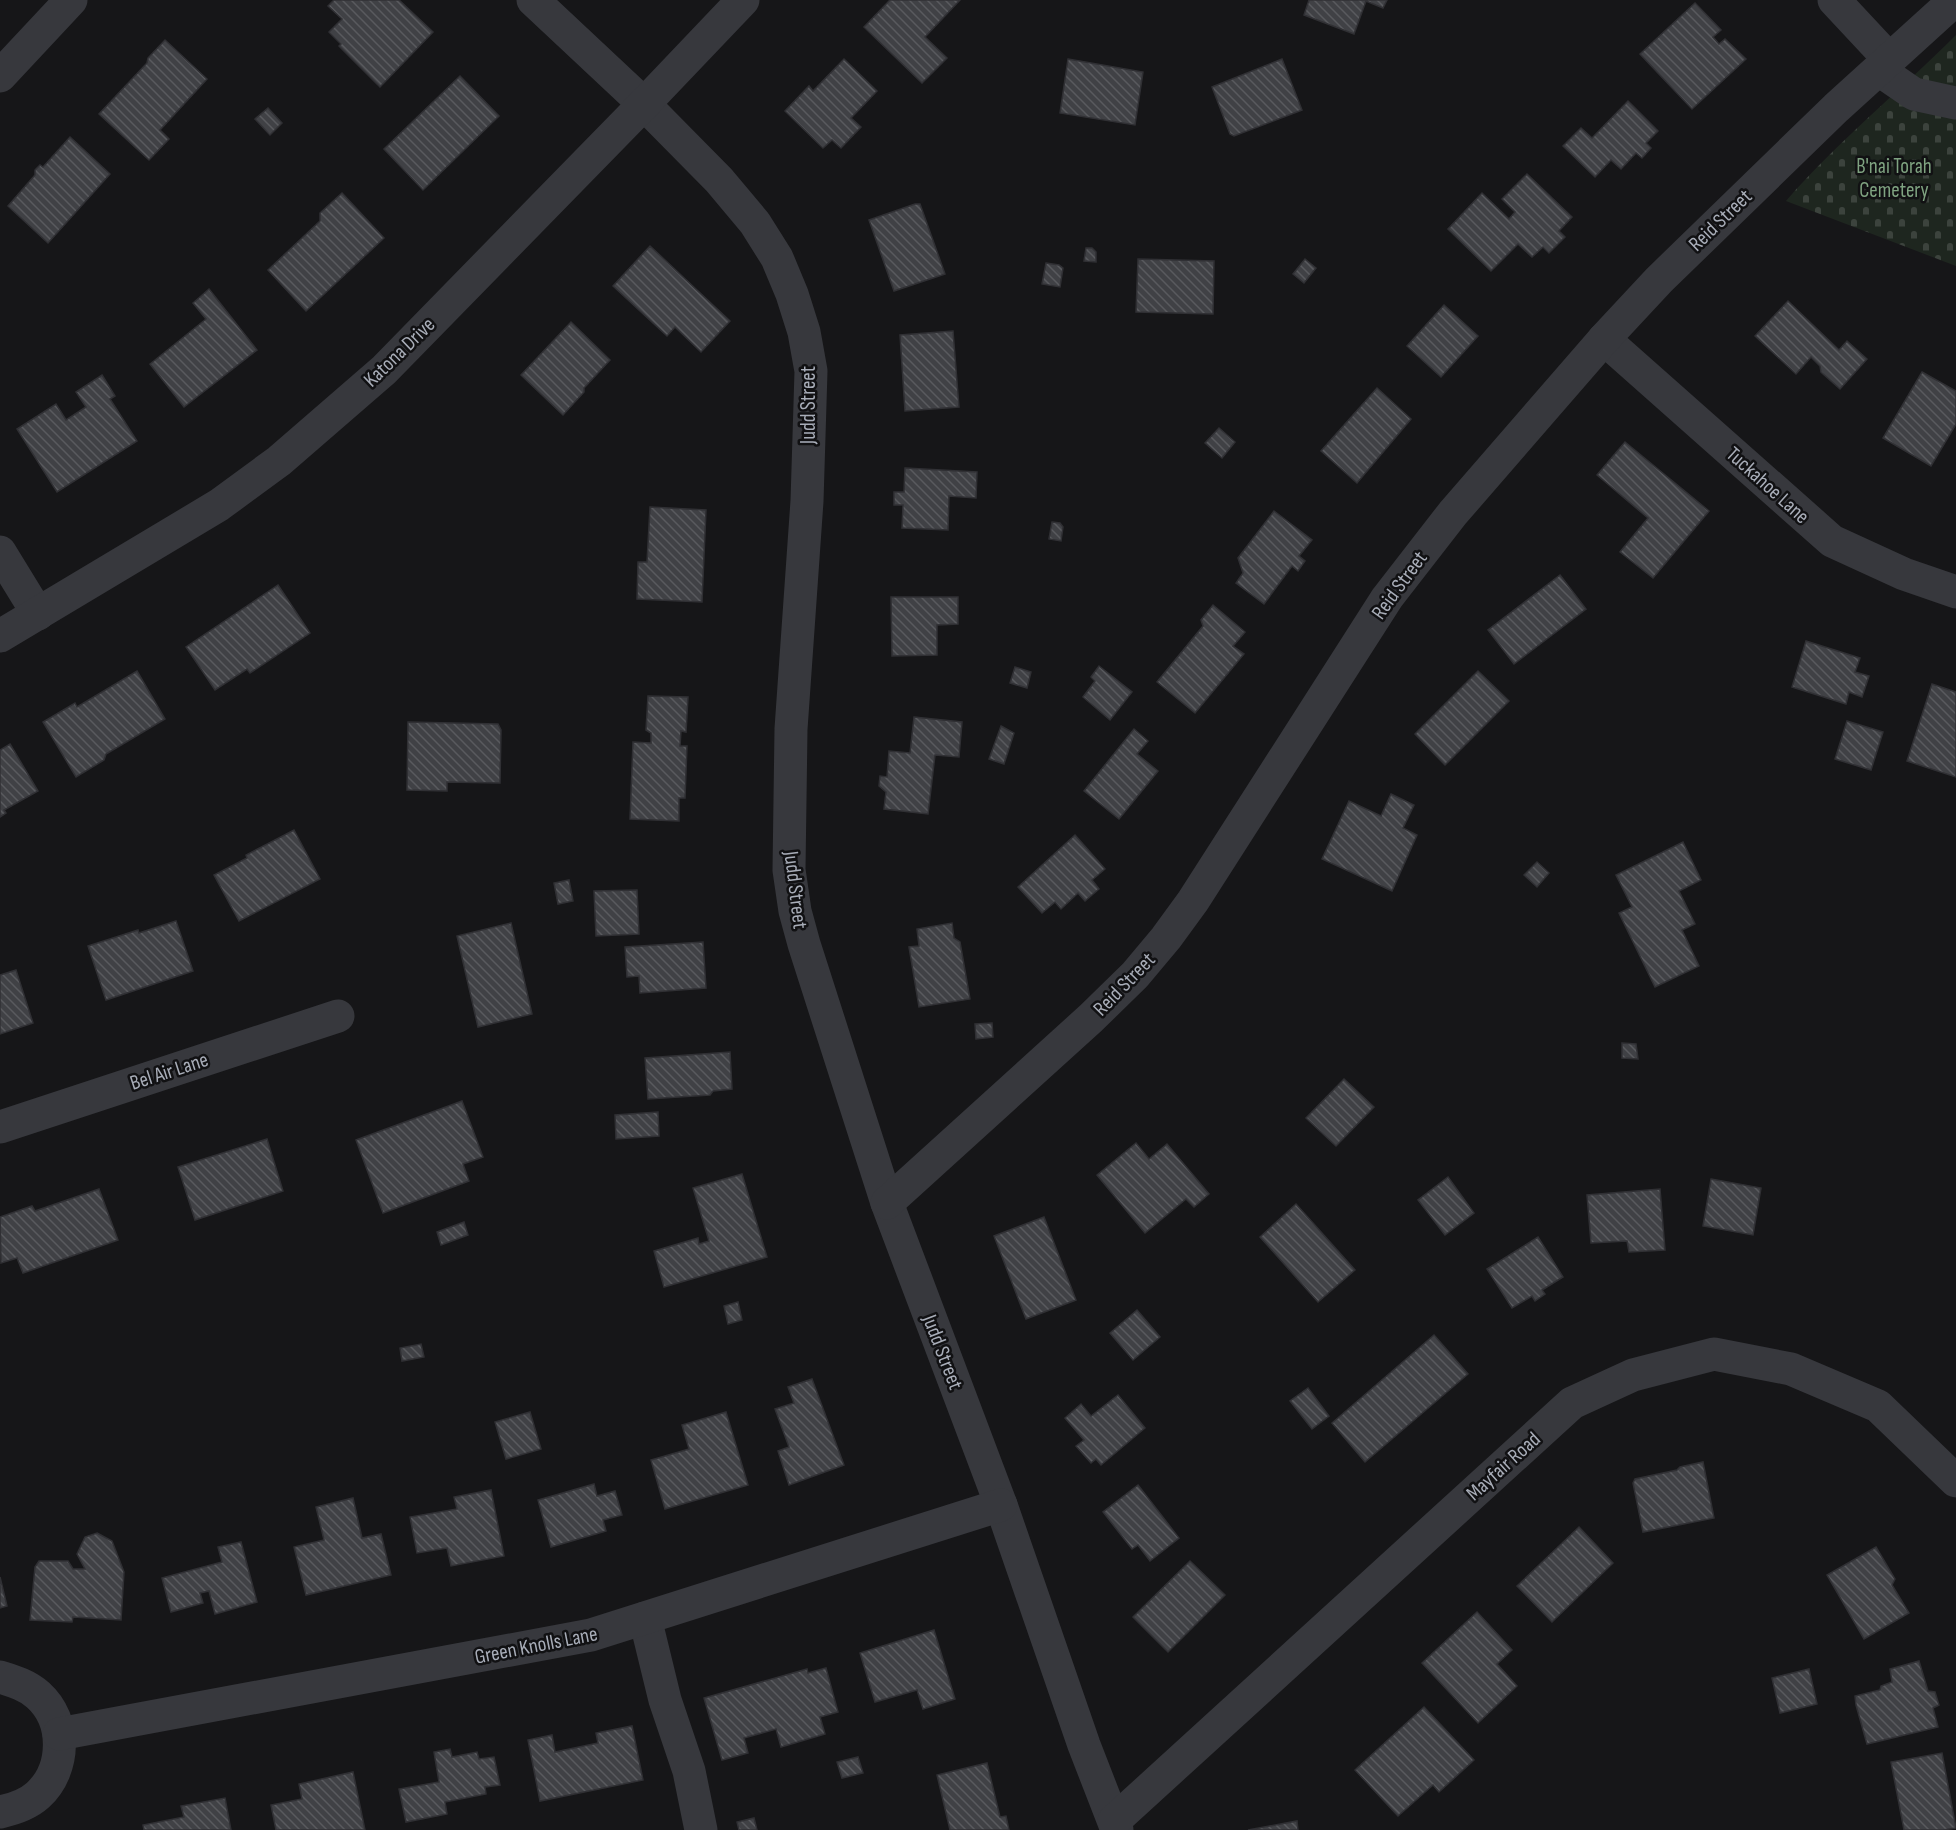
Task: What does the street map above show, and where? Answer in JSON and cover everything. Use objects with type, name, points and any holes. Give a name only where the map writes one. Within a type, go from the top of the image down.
[{"type":"street","points":[[0,76],[71,0]]},
{"type":"street","name":"Judd Street","points":[[533,0],[644,104],[719,180],[755,223],[777,258],[792,294],[804,332],[811,371],[807,501],[791,729],[789,870],[795,911],[887,1203],[1001,1505],[1084,1745],[1116,1825]]},
{"type":"street","name":"Katona Drive","points":[[0,636],[219,505],[279,461],[384,370],[743,0]]},
{"type":"street","points":[[1834,0],[1885,65],[1914,94],[1956,103]]},
{"type":"street","name":"Reid Street","points":[[887,1203],[1091,1018],[1135,975],[1166,938],[1193,900],[1387,598],[1453,513],[1604,339],[1698,242],[1836,108],[1955,0]]},
{"type":"street","name":"Tuckahoe Lane","points":[[1604,339],[1832,541],[1904,574],[1956,592]]},
{"type":"street","points":[[0,552],[38,615]]},
{"type":"street","name":"Bel Air Lane","points":[[0,1127],[338,1016]]},
{"type":"street","name":"Mayfair Road","points":[[1116,1825],[1572,1403],[1633,1375],[1714,1354],[1791,1369],[1878,1406],[1956,1481]]},
{"type":"street","name":"Green Knolls Lane","points":[[59,1734],[591,1635],[1001,1505]]},
{"type":"street","points":[[645,1618],[665,1700],[689,1771],[701,1830]]},
{"type":"street","points":[[0,1677],[20,1683],[38,1695],[52,1712],[59,1734],[59,1756],[52,1778],[38,1796],[18,1808],[0,1812]]},
{"type":"green space","name":"B'nai Torah Cemetery","points":[[1956,35],[1956,266],[1786,201],[1827,158]]},
{"type":"building","points":[[334,0],[399,0],[433,32],[380,87],[339,46],[341,44],[329,32],[342,19],[328,6]]},
{"type":"building","points":[[890,0],[960,0],[925,37],[947,58],[922,83],[864,27]]},
{"type":"building","points":[[1309,0],[1387,0],[1383,8],[1366,1],[1354,34],[1304,15]]},
{"type":"building","points":[[1695,3],[1721,30],[1713,37],[1719,44],[1725,39],[1746,59],[1692,109],[1640,54]]},
{"type":"building","points":[[165,40],[207,79],[160,130],[169,139],[149,160],[99,114],[147,63],[148,58]]},
{"type":"building","points":[[844,59],[877,91],[851,118],[861,127],[841,148],[832,140],[823,148],[785,111],[809,86],[813,91]]},
{"type":"building","points":[[1068,59],[1143,72],[1135,125],[1060,113]]},
{"type":"building","points":[[1282,59],[1302,110],[1234,136],[1230,134],[1212,87]]},
{"type":"building","points":[[460,76],[499,116],[423,190],[384,149]]},
{"type":"building","points":[[1628,101],[1658,131],[1646,143],[1651,148],[1642,158],[1636,153],[1621,169],[1611,160],[1595,177],[1563,146],[1581,128],[1592,138]]},
{"type":"building","points":[[268,108],[282,123],[270,135],[255,119]]},
{"type":"building","points":[[70,137],[110,174],[48,243],[8,206],[35,175],[35,170],[40,165],[43,167]]},
{"type":"building","points":[[1527,174],[1572,217],[1559,231],[1565,237],[1549,253],[1543,247],[1532,257],[1518,244],[1491,271],[1448,229],[1482,193],[1509,219],[1515,212],[1502,199]]},
{"type":"building","points":[[342,193],[384,238],[306,311],[268,270],[320,221],[320,213]]},
{"type":"building","points":[[920,204],[945,274],[894,291],[869,220]]},
{"type":"building","points":[[650,246],[730,321],[701,352],[675,327],[667,336],[613,286]]},
{"type":"building","points":[[1086,248],[1092,248],[1096,252],[1096,262],[1084,261]]},
{"type":"building","points":[[1138,259],[1214,261],[1213,314],[1136,312]]},
{"type":"building","points":[[1305,259],[1316,268],[1304,283],[1293,274]]},
{"type":"building","points":[[1046,263],[1063,268],[1060,287],[1042,284]]},
{"type":"building","points":[[209,289],[257,350],[184,407],[150,364],[206,319],[193,303]]},
{"type":"building","points":[[1788,301],[1839,350],[1847,341],[1867,359],[1840,389],[1821,372],[1820,366],[1811,357],[1796,374],[1755,336]]},
{"type":"building","points":[[1444,305],[1478,336],[1441,377],[1407,346]]},
{"type":"building","points":[[571,322],[610,360],[563,415],[521,375]]},
{"type":"building","points":[[953,331],[959,407],[905,411],[900,335]]},
{"type":"building","points":[[1922,372],[1956,391],[1956,424],[1931,466],[1883,438]]},
{"type":"building","points":[[102,375],[115,396],[110,399],[137,441],[57,492],[17,429],[56,404],[66,420],[86,407],[76,392]]},
{"type":"building","points":[[1377,388],[1411,419],[1357,483],[1321,451]]},
{"type":"building","points":[[1219,428],[1235,442],[1222,458],[1205,443]]},
{"type":"building","points":[[1625,442],[1709,511],[1653,578],[1620,552],[1648,518],[1597,475]]},
{"type":"building","points":[[905,468],[977,472],[976,498],[949,496],[948,530],[902,528],[903,505],[894,505],[894,492],[904,492]]},
{"type":"building","points":[[650,507],[706,510],[702,602],[637,599],[638,562],[647,562]]},
{"type":"building","points":[[1274,511],[1312,540],[1299,556],[1305,561],[1298,571],[1292,566],[1264,604],[1236,583],[1243,573],[1238,558]]},
{"type":"building","points":[[1052,522],[1060,523],[1063,527],[1061,541],[1049,539]]},
{"type":"building","points":[[1560,575],[1586,609],[1514,664],[1488,630]]},
{"type":"building","points":[[278,585],[310,633],[250,673],[247,669],[215,690],[186,647]]},
{"type":"building","points":[[891,597],[958,597],[958,624],[937,625],[937,655],[892,656]]},
{"type":"building","points":[[1213,605],[1245,632],[1233,646],[1244,654],[1195,713],[1157,682],[1203,626],[1201,620]]},
{"type":"building","points":[[1806,641],[1860,658],[1855,672],[1869,676],[1862,697],[1849,692],[1846,704],[1792,687]]},
{"type":"building","points":[[1099,666],[1132,692],[1110,720],[1083,697],[1095,681],[1091,677]]},
{"type":"building","points":[[1015,667],[1031,672],[1027,688],[1010,683]]},
{"type":"building","points":[[137,671],[165,719],[106,754],[104,760],[76,777],[43,722],[75,703],[77,707]]},
{"type":"building","points":[[1478,671],[1509,701],[1445,765],[1415,734]]},
{"type":"building","points":[[1932,684],[1956,692],[1956,777],[1907,761]]},
{"type":"building","points":[[648,696],[688,697],[686,732],[681,731],[680,746],[687,746],[685,798],[679,798],[679,821],[630,819],[633,742],[651,743],[651,733],[646,730]]},
{"type":"building","points":[[914,717],[962,722],[959,757],[935,755],[928,814],[884,809],[886,792],[879,786],[880,776],[887,777],[889,751],[910,753]]},
{"type":"building","points":[[1847,721],[1883,732],[1871,770],[1835,759]]},
{"type":"building","points":[[408,722],[498,724],[501,730],[500,783],[447,782],[447,791],[407,790]]},
{"type":"building","points":[[1001,726],[1014,733],[1004,764],[989,759]]},
{"type":"building","points":[[1134,729],[1148,741],[1137,754],[1158,771],[1119,819],[1084,791]]},
{"type":"building","points":[[10,744],[38,791],[4,810],[6,813],[0,817],[0,750]]},
{"type":"building","points":[[1391,794],[1414,805],[1403,828],[1417,835],[1392,891],[1322,859],[1349,801],[1381,816]]},
{"type":"building","points":[[294,830],[320,879],[239,921],[214,875]]},
{"type":"building","points":[[1075,835],[1105,869],[1092,880],[1099,889],[1085,901],[1078,893],[1061,909],[1055,902],[1042,913],[1018,887]]},
{"type":"building","points":[[1683,842],[1701,880],[1679,891],[1695,924],[1682,930],[1699,966],[1655,987],[1619,913],[1632,907],[1616,875]]},
{"type":"building","points":[[1537,862],[1549,873],[1537,887],[1524,875]]},
{"type":"building","points":[[569,880],[573,901],[558,904],[554,883]]},
{"type":"building","points":[[637,890],[639,934],[596,936],[594,891]]},
{"type":"building","points":[[176,921],[193,971],[106,1000],[88,946]]},
{"type":"building","points":[[511,923],[532,1014],[478,1027],[457,936]]},
{"type":"building","points":[[952,923],[954,938],[960,942],[970,999],[919,1007],[909,947],[919,946],[917,929]]},
{"type":"building","points":[[703,942],[706,988],[640,993],[639,976],[627,977],[625,947]]},
{"type":"building","points":[[16,970],[33,1023],[0,1034],[0,975]]},
{"type":"building","points":[[992,1023],[993,1037],[976,1039],[975,1024]]},
{"type":"building","points":[[1622,1043],[1636,1044],[1638,1059],[1622,1058]]},
{"type":"building","points":[[730,1052],[732,1089],[713,1091],[710,1095],[648,1099],[645,1058]]},
{"type":"building","points":[[1344,1079],[1374,1107],[1336,1146],[1306,1118]]},
{"type":"building","points":[[462,1101],[483,1157],[463,1164],[469,1181],[383,1213],[356,1140]]},
{"type":"building","points":[[658,1112],[659,1136],[616,1139],[615,1115]]},
{"type":"building","points":[[267,1139],[283,1191],[195,1220],[178,1167]]},
{"type":"building","points":[[1136,1143],[1149,1159],[1167,1144],[1209,1194],[1194,1207],[1186,1199],[1145,1233],[1097,1175]]},
{"type":"building","points":[[742,1174],[767,1257],[664,1287],[654,1251],[698,1238],[699,1244],[709,1241],[693,1188]]},
{"type":"building","points":[[1448,1177],[1474,1213],[1445,1235],[1418,1200]]},
{"type":"building","points":[[1711,1179],[1761,1188],[1753,1235],[1703,1226]]},
{"type":"building","points":[[99,1189],[118,1240],[23,1273],[17,1258],[1,1263],[0,1217],[32,1206],[35,1211]]},
{"type":"building","points":[[1660,1189],[1665,1250],[1629,1252],[1627,1241],[1591,1243],[1587,1195]]},
{"type":"building","points":[[1296,1204],[1355,1270],[1318,1302],[1260,1237]]},
{"type":"building","points":[[1044,1217],[1076,1300],[1026,1319],[994,1236]]},
{"type":"building","points":[[464,1222],[468,1235],[441,1245],[437,1232]]},
{"type":"building","points":[[1538,1237],[1563,1277],[1542,1290],[1545,1294],[1535,1301],[1532,1296],[1512,1308],[1487,1269]]},
{"type":"building","points":[[738,1302],[742,1320],[728,1324],[724,1306]]},
{"type":"building","points":[[1137,1310],[1160,1337],[1133,1360],[1110,1333]]},
{"type":"building","points":[[1434,1335],[1468,1374],[1365,1462],[1332,1423]]},
{"type":"building","points":[[421,1344],[424,1357],[402,1361],[400,1348]]},
{"type":"building","points":[[812,1379],[844,1465],[789,1485],[778,1451],[789,1447],[775,1409],[794,1403],[788,1387]]},
{"type":"building","points":[[1308,1388],[1329,1416],[1312,1429],[1290,1401]]},
{"type":"building","points":[[1118,1395],[1145,1428],[1101,1465],[1096,1459],[1091,1463],[1076,1446],[1084,1440],[1065,1418],[1081,1404],[1091,1416]]},
{"type":"building","points":[[530,1412],[541,1449],[506,1459],[495,1422]]},
{"type":"building","points":[[726,1412],[748,1485],[665,1509],[651,1460],[689,1449],[682,1425]]},
{"type":"building","points":[[1703,1462],[1714,1518],[1643,1532],[1633,1483],[1635,1479]]},
{"type":"building","points":[[594,1484],[597,1496],[615,1491],[622,1515],[603,1520],[606,1531],[551,1547],[538,1500]]},
{"type":"building","points":[[1138,1485],[1179,1538],[1150,1561],[1138,1545],[1132,1549],[1103,1512]]},
{"type":"building","points":[[491,1490],[504,1556],[451,1566],[447,1548],[417,1553],[410,1517],[457,1509],[454,1497]]},
{"type":"building","points":[[353,1498],[362,1538],[381,1534],[391,1575],[306,1595],[294,1547],[324,1540],[316,1507]]},
{"type":"building","points":[[1579,1527],[1613,1563],[1552,1622],[1517,1586]]},
{"type":"building","points":[[97,1533],[112,1541],[124,1572],[121,1620],[73,1617],[72,1622],[30,1620],[35,1567],[39,1561],[68,1561],[73,1569],[85,1569],[77,1554],[85,1537]]},
{"type":"building","points":[[241,1542],[257,1602],[215,1614],[209,1591],[200,1593],[203,1603],[171,1612],[162,1578],[222,1562],[218,1547]]},
{"type":"building","points":[[1876,1547],[1895,1579],[1892,1585],[1909,1613],[1864,1639],[1827,1575]]},
{"type":"building","points":[[1190,1561],[1225,1595],[1168,1652],[1133,1617]]},
{"type":"building","points":[[0,1577],[7,1606],[0,1608]]},
{"type":"building","points":[[1477,1612],[1512,1650],[1497,1664],[1517,1686],[1478,1723],[1422,1663]]},
{"type":"building","points":[[934,1630],[955,1699],[923,1709],[917,1690],[875,1702],[860,1653]]},
{"type":"building","points":[[1919,1661],[1928,1691],[1935,1692],[1939,1705],[1933,1708],[1938,1727],[1867,1744],[1855,1696],[1880,1690],[1881,1686],[1892,1682],[1890,1669]]},
{"type":"building","points":[[826,1668],[838,1712],[820,1717],[825,1734],[781,1747],[776,1729],[744,1738],[748,1753],[722,1760],[704,1698],[807,1669],[808,1673]]},
{"type":"building","points":[[1809,1669],[1817,1704],[1780,1713],[1772,1678]]},
{"type":"building","points":[[1424,1707],[1474,1760],[1439,1792],[1433,1785],[1398,1816],[1355,1770]]},
{"type":"building","points":[[632,1726],[643,1780],[540,1801],[528,1740],[552,1735],[555,1752],[598,1743],[596,1733]]},
{"type":"building","points":[[450,1749],[452,1757],[477,1752],[479,1759],[494,1757],[500,1785],[485,1787],[486,1794],[445,1802],[447,1814],[406,1822],[399,1789],[439,1782],[434,1752]]},
{"type":"building","points":[[1942,1753],[1956,1828],[1904,1830],[1891,1762]]},
{"type":"building","points":[[858,1757],[863,1773],[842,1778],[837,1762]]},
{"type":"building","points":[[987,1763],[1000,1817],[1006,1816],[1009,1830],[950,1830],[937,1775]]},
{"type":"building","points":[[353,1772],[365,1830],[276,1830],[271,1805],[302,1799],[299,1784]]},
{"type":"building","points":[[225,1798],[231,1830],[144,1830],[143,1825],[184,1817],[181,1806]]},
{"type":"building","points":[[754,1818],[757,1830],[739,1830],[737,1822]]},
{"type":"building","points":[[1297,1821],[1298,1830],[1248,1830]]}]
